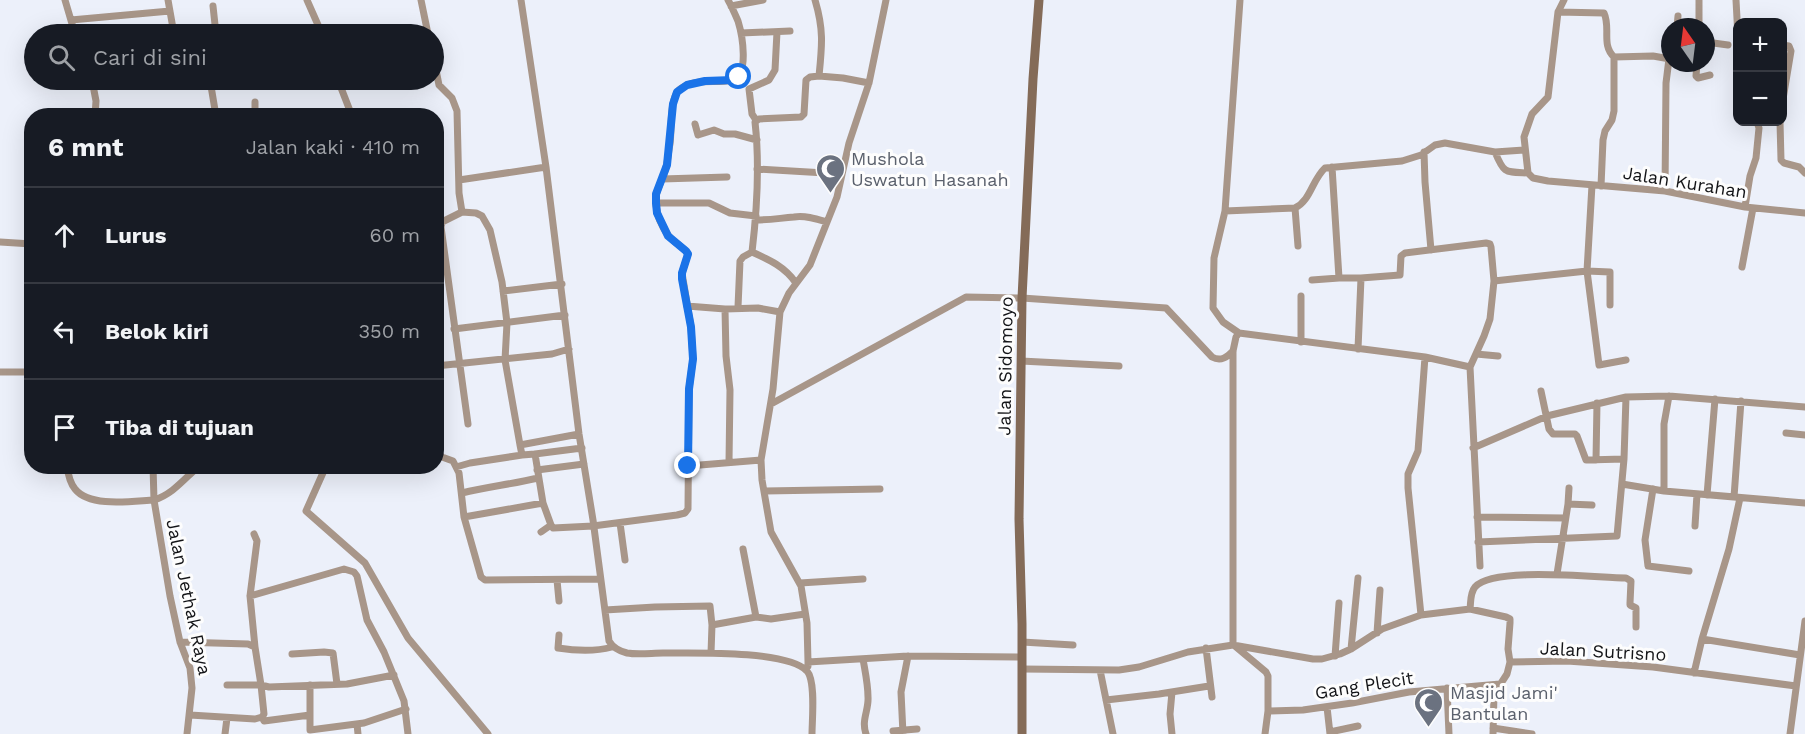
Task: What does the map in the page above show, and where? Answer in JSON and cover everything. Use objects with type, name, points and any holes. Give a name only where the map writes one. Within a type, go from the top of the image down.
[{"type":"main road","name":"Jalan Sidomoyo","points":[[1022,734],[1019,519],[1022,298],[1039,0]]},
{"type":"street","points":[[65,0],[72,24]]},
{"type":"street","points":[[168,0],[172,24]]},
{"type":"street","points":[[307,0],[318,24]]},
{"type":"street","points":[[423,0],[427,24]]},
{"type":"street","points":[[521,0],[562,284],[579,434],[594,526],[607,635],[612,646]]},
{"type":"street","points":[[535,454],[543,503],[553,528],[620,523],[685,513],[688,509],[689,389],[693,359],[691,327],[682,273],[688,254],[668,236],[657,213],[656,194],[667,165],[673,104],[677,92],[687,85],[705,81],[733,80],[739,77],[743,67],[741,33],[730,3],[763,0]]},
{"type":"street","points":[[815,0],[822,28],[819,76]]},
{"type":"street","points":[[812,734],[812,688],[808,672],[809,642],[800,582],[771,532],[761,460],[771,404],[780,312],[789,293],[810,265],[837,197],[849,143],[869,83],[886,0]]},
{"type":"street","points":[[1240,0],[1225,211],[1215,258],[1213,308],[1223,322],[1239,333],[1425,357],[1470,367]]},
{"type":"street","points":[[1528,173],[1524,137],[1532,114],[1548,97],[1558,12],[1564,0]]},
{"type":"street","points":[[1699,0],[1699,18]]},
{"type":"street","points":[[1736,0],[1736,18]]},
{"type":"street","points":[[213,6],[215,24]]},
{"type":"street","points":[[71,20],[170,11]]},
{"type":"street","points":[[1558,12],[1604,13],[1607,20],[1608,49],[1614,57],[1614,111],[1603,140],[1601,186]]},
{"type":"street","points":[[741,33],[790,31]]},
{"type":"street","points":[[752,252],[756,218],[757,140],[756,120],[752,114],[749,89],[769,80],[775,70],[777,32]]},
{"type":"street","points":[[1715,43],[1728,45]]},
{"type":"street","points":[[1787,46],[1791,51],[1787,75]]},
{"type":"street","points":[[1614,57],[1661,57]]},
{"type":"street","points":[[1665,191],[1668,72]]},
{"type":"street","points":[[1696,72],[1698,78],[1710,75]]},
{"type":"street","points":[[756,120],[801,117],[804,114],[807,78],[819,76],[869,83]]},
{"type":"street","points":[[444,89],[452,98],[457,111],[462,212]]},
{"type":"street","points":[[94,90],[96,108]]},
{"type":"street","points":[[212,90],[215,108]]},
{"type":"street","points":[[342,90],[349,108]]},
{"type":"street","points":[[255,102],[255,108]]},
{"type":"street","points":[[695,124],[698,135],[714,130],[757,140]]},
{"type":"street","points":[[1742,267],[1749,208],[1750,176],[1756,158],[1758,126]]},
{"type":"street","points":[[1780,126],[1782,162],[1799,167],[1805,173]]},
{"type":"street","points":[[1225,211],[1295,208],[1307,198],[1319,174],[1325,168],[1413,159],[1435,145],[1445,143],[1496,152],[1524,150]]},
{"type":"street","points":[[1424,152],[1431,250]]},
{"type":"street","name":"Jalan Kurahan","points":[[1496,152],[1506,172],[1528,173],[1530,177],[1536,179],[1665,191],[1749,208],[1805,213]]},
{"type":"street","points":[[459,180],[546,167]]},
{"type":"street","points":[[1332,167],[1339,278]]},
{"type":"street","points":[[757,168],[842,174]]},
{"type":"street","points":[[662,179],[727,177]]},
{"type":"street","points":[[1592,185],[1587,271],[1599,365],[1626,360]]},
{"type":"street","points":[[656,203],[709,203],[730,213],[756,218],[776,220],[804,217],[827,222]]},
{"type":"street","points":[[1295,208],[1298,246]]},
{"type":"street","points":[[444,221],[462,212],[476,213],[482,216],[490,230],[503,291],[507,322],[505,360],[522,455]]},
{"type":"street","points":[[0,242],[24,244]]},
{"type":"street","points":[[1312,280],[1397,276],[1401,273],[1400,259],[1403,255],[1490,244],[1494,281],[1490,319],[1470,367],[1480,566]]},
{"type":"street","points":[[444,251],[468,424]]},
{"type":"street","points":[[752,252],[779,265],[790,274],[796,283]]},
{"type":"street","points":[[729,462],[730,390],[726,356],[740,261],[752,252]]},
{"type":"street","points":[[1494,281],[1587,271],[1610,272],[1610,305]]},
{"type":"street","points":[[1358,350],[1361,278]]},
{"type":"street","points":[[503,291],[562,284]]},
{"type":"street","points":[[771,404],[959,299],[974,296],[1166,308],[1216,360],[1233,351]]},
{"type":"street","points":[[1301,296],[1301,342]]},
{"type":"street","points":[[687,306],[764,309],[780,312]]},
{"type":"street","points":[[454,329],[565,315]]},
{"type":"street","points":[[1239,333],[1233,351],[1233,645],[1268,676],[1268,711],[1265,734]]},
{"type":"street","points":[[444,365],[505,360],[552,354],[569,349]]},
{"type":"street","points":[[1476,354],[1498,356]]},
{"type":"street","points":[[1421,615],[1408,474],[1418,451],[1425,357]]},
{"type":"street","points":[[1021,361],[1119,366]]},
{"type":"street","points":[[0,372],[24,372]]},
{"type":"street","points":[[1541,391],[1550,431],[1558,434],[1575,434],[1586,460],[1624,459]]},
{"type":"street","points":[[1473,447],[1547,416],[1626,396],[1741,400],[1805,407]]},
{"type":"street","points":[[1478,542],[1617,536],[1624,459],[1626,396]]},
{"type":"street","points":[[1664,491],[1664,424],[1669,396]]},
{"type":"street","points":[[1707,495],[1715,399]]},
{"type":"street","points":[[1694,673],[1729,549],[1737,497],[1741,400]]},
{"type":"street","points":[[1596,460],[1597,403]]},
{"type":"street","points":[[1786,433],[1805,435]]},
{"type":"street","points":[[520,445],[579,434]]},
{"type":"street","points":[[456,467],[522,455],[582,448]]},
{"type":"street","points":[[444,459],[453,461],[456,467],[462,493],[464,517],[481,577],[485,580],[600,579]]},
{"type":"street","points":[[688,466],[761,460]]},
{"type":"street","points":[[462,493],[584,464]]},
{"type":"street","name":"Jalan Jethak Raya","points":[[68,474],[75,489],[81,495],[95,500],[110,503],[154,500],[170,596],[180,642],[190,668],[192,688],[188,734]]},
{"type":"street","points":[[153,474],[154,500],[165,497],[175,490],[191,474]]},
{"type":"street","points":[[322,474],[306,511],[365,563],[408,638],[488,734]]},
{"type":"street","points":[[1622,484],[1664,491],[1805,503]]},
{"type":"street","points":[[1557,574],[1569,488]]},
{"type":"street","points":[[765,491],[880,489]]},
{"type":"street","points":[[1653,489],[1645,540],[1648,566],[1689,571]]},
{"type":"street","points":[[1695,526],[1697,494]]},
{"type":"street","points":[[464,517],[543,503]]},
{"type":"street","points":[[1568,504],[1592,505]]},
{"type":"street","points":[[1477,517],[1565,518]]},
{"type":"street","points":[[620,523],[625,560]]},
{"type":"street","points":[[541,532],[550,525]]},
{"type":"street","points":[[254,534],[257,541],[250,596],[264,714],[262,717],[264,722],[310,715]]},
{"type":"street","points":[[743,549],[756,616]]},
{"type":"street","points":[[250,596],[344,569],[354,572],[357,576],[367,620],[394,675],[406,709],[408,734]]},
{"type":"street","points":[[1470,609],[1471,595],[1475,587],[1483,581],[1517,574],[1630,579],[1630,605],[1636,608],[1636,627]]},
{"type":"street","points":[[1351,649],[1358,578]]},
{"type":"street","points":[[800,582],[863,579]]},
{"type":"street","points":[[557,580],[559,601]]},
{"type":"street","points":[[1377,633],[1380,590]]},
{"type":"street","points":[[1335,656],[1340,603]]},
{"type":"street","points":[[605,610],[707,606],[711,608],[711,653]]},
{"type":"street","points":[[1022,669],[1119,670],[1139,667],[1206,648],[1233,645],[1322,659],[1351,649],[1391,625],[1421,615],[1470,609],[1510,619],[1508,649],[1510,663],[1507,674],[1494,694],[1493,731],[1532,734]]},
{"type":"street","points":[[712,625],[756,616],[771,619],[805,614]]},
{"type":"street","points":[[1790,734],[1805,621]]},
{"type":"street","points":[[559,635],[558,648],[589,651],[612,646],[630,654],[745,655],[793,662],[808,672]]},
{"type":"street","points":[[1702,639],[1802,650]]},
{"type":"street","points":[[180,642],[248,644],[255,647]]},
{"type":"street","points":[[1022,642],[1073,645]]},
{"type":"street","points":[[1206,648],[1212,697]]},
{"type":"street","points":[[292,654],[331,652],[334,656],[337,684]]},
{"type":"street","points":[[808,662],[908,656],[1022,657]]},
{"type":"street","points":[[903,732],[901,692],[908,656]]},
{"type":"street","points":[[863,659],[869,700],[865,711],[866,734]]},
{"type":"street","name":"Jalan Sutrisno","points":[[1510,663],[1567,661],[1653,667],[1796,686]]},
{"type":"street","points":[[1100,670],[1113,734]]},
{"type":"street","points":[[228,686],[337,684],[394,675]]},
{"type":"street","name":"Gang Plecit","points":[[1268,711],[1303,710],[1409,692],[1500,684]]},
{"type":"street","points":[[310,685],[310,730],[327,731],[406,709]]},
{"type":"street","points":[[1106,700],[1209,686]]},
{"type":"street","points":[[1447,688],[1449,734]]},
{"type":"street","points":[[1172,692],[1170,714],[1172,734]]},
{"type":"street","points":[[1327,706],[1330,733],[1358,726]]},
{"type":"street","points":[[190,715],[227,718],[262,717]]},
{"type":"street","points":[[225,734],[227,718]]},
{"type":"street","points":[[357,724],[358,734]]},
{"type":"street","points":[[892,731],[903,732],[917,729]]},
{"type":"place","name":"Mushola Uswatun Hasanah","points":[[830,194]]},
{"type":"place","name":"Masjid Jami' Bantulan","points":[[1429,728]]},
{"type":"route","points":[[688,466],[689,389],[693,359],[691,327],[682,273],[688,254],[668,236],[657,213],[656,194],[667,165],[673,104],[677,92],[687,85],[705,81],[733,80],[739,77]]}]
